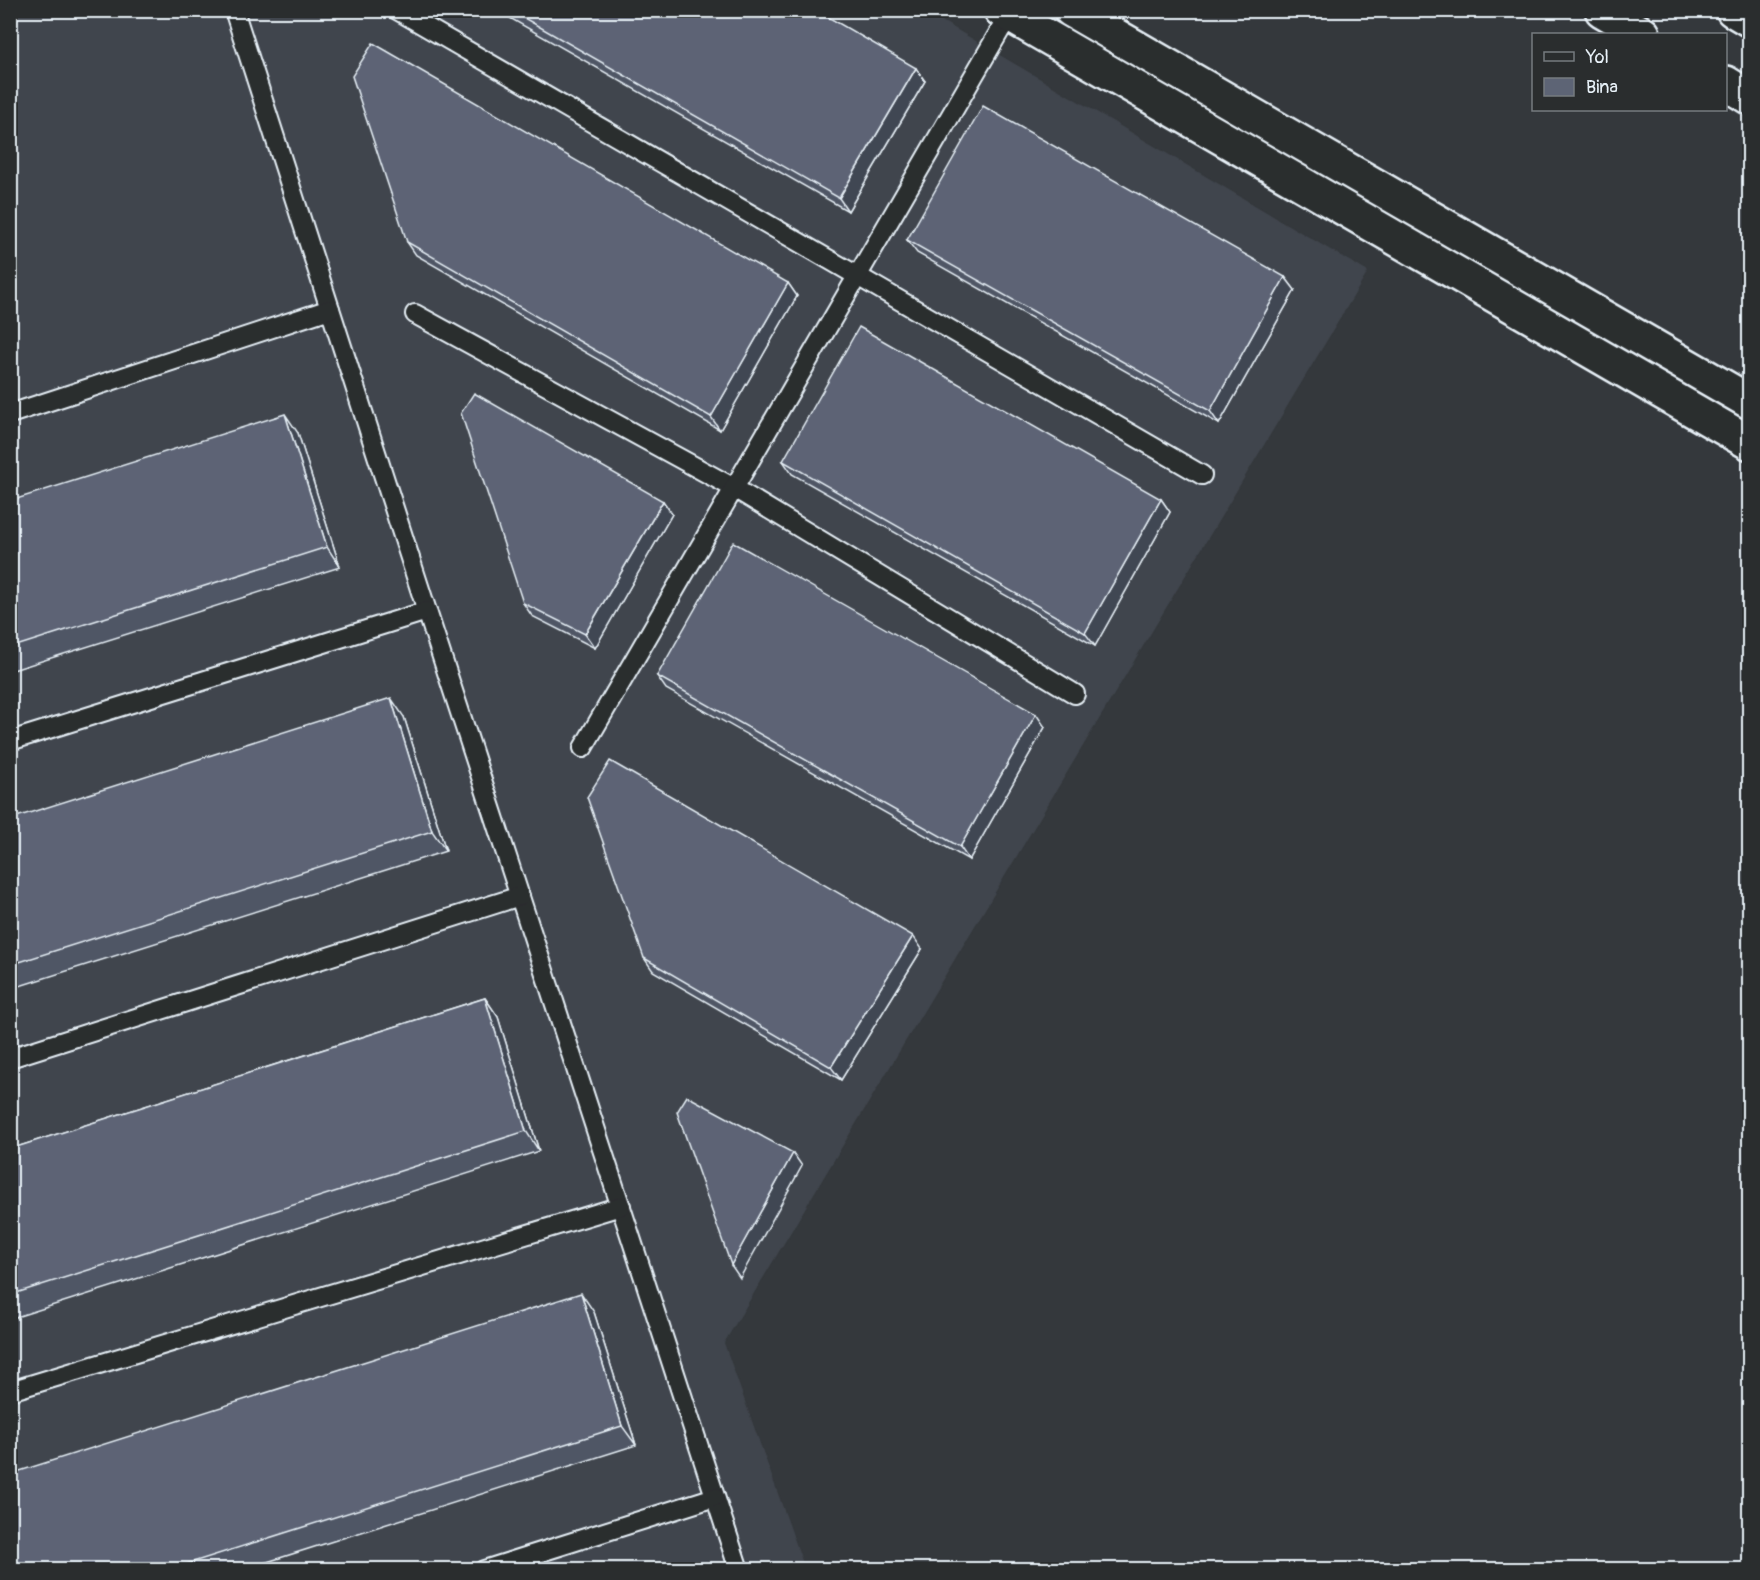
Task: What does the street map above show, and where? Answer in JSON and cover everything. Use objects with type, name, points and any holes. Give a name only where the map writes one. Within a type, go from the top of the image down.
[{"type":"main road","points":[[1071,10],[1749,402]]},
{"type":"main road","points":[[1602,10],[1641,33]]},
{"type":"main road","points":[[1733,10],[1749,20]]},
{"type":"main road","points":[[1005,13],[1749,443]]},
{"type":"main road","points":[[1727,84],[1749,98]]},
{"type":"lane","points":[[234,10],[739,1569]]},
{"type":"lane","points":[[397,10],[1202,475]]},
{"type":"lane","points":[[583,748],[856,277],[1005,13]]},
{"type":"lane","points":[[10,414],[330,309]]},
{"type":"lane","points":[[415,314],[734,488],[1075,693]]},
{"type":"lane","points":[[10,741],[427,611]]},
{"type":"lane","points":[[10,1058],[520,896]]},
{"type":"lane","points":[[10,1391],[621,1206]]},
{"type":"lane","points":[[484,1569],[715,1497]]},
{"type":"shaded area","points":[[11,11],[925,11],[1368,272],[724,1343],[805,1569],[11,1570]]},
{"type":"building","points":[[510,10],[816,10],[916,68],[839,198]]},
{"type":"building","points":[[373,43],[788,283],[711,417],[407,242],[352,76]]},
{"type":"building","points":[[983,106],[1285,277],[1210,411],[907,240]]},
{"type":"building","points":[[859,327],[1161,499],[1085,633],[783,461]]},
{"type":"building","points":[[474,393],[663,501],[585,634],[523,603],[461,413]]},
{"type":"building","points":[[285,414],[327,547],[10,648],[10,501]]},
{"type":"building","points":[[733,542],[1036,714],[960,847],[657,676]]},
{"type":"building","points":[[391,698],[432,831],[10,965],[10,819]]},
{"type":"building","points":[[610,761],[913,936],[831,1067],[644,958],[587,797]]},
{"type":"building","points":[[485,998],[526,1131],[10,1295],[10,1149]]},
{"type":"building","points":[[687,1096],[793,1153],[731,1265],[677,1112]]},
{"type":"building","points":[[581,1293],[622,1426],[171,1569],[10,1569],[10,1474]]}]
